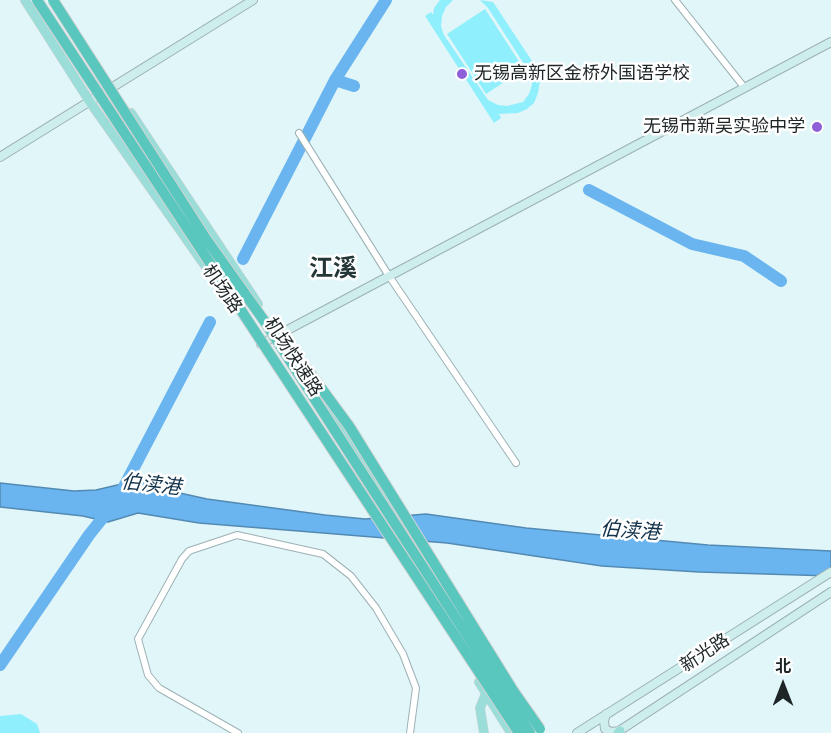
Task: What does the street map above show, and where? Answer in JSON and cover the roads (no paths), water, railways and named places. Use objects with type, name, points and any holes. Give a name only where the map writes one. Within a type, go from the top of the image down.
[{"type":"highway","name":"机场快速路","points":[[37,0],[519,733]]},
{"type":"highway","name":"机场快速路","points":[[53,0],[207,239],[265,322],[535,732]]},
{"type":"main road","name":"机场路","points":[[25,0],[90,102],[261,344],[511,733]]},
{"type":"main road","points":[[58,0],[279,335],[309,376],[535,732]]},
{"type":"main road","points":[[484,733],[480,708],[486,693]]},
{"type":"street","points":[[0,157],[253,0]]},
{"type":"street","points":[[675,0],[744,87]]},
{"type":"street","points":[[261,344],[831,42]]},
{"type":"street","points":[[299,133],[389,276],[516,463]]},
{"type":"street","points":[[238,733],[159,688],[148,675],[138,639],[182,559],[189,551],[237,534],[323,554],[351,576],[376,608],[403,654],[416,688],[410,733]]},
{"type":"street","name":"新光路","points":[[577,733],[831,572]]},
{"type":"street","name":"新光路","points":[[618,732],[831,592]]},
{"type":"street","points":[[606,714],[605,729],[618,732]]},
{"type":"water","points":[[143,479],[157,488],[207,499],[325,515],[365,519],[426,514],[526,528],[708,545],[831,551],[831,576],[602,566],[447,543],[199,523],[138,513],[108,522],[83,516],[0,507],[0,483],[74,491],[96,490]]},
{"type":"waterway","points":[[243,259],[335,80],[386,0]]},
{"type":"waterway","points":[[335,80],[354,86]]},
{"type":"waterway","points":[[589,190],[692,244],[744,256],[781,281]]},
{"type":"waterway","name":"伯渎港","points":[[0,665],[89,535],[117,500],[210,322]]},
{"type":"place","name":"无锡高新区金桥外国语学校","points":[[462,74]]},
{"type":"place","name":"无锡市新吴实验中学","points":[[817,127]]},
{"type":"district","name":"江溪","points":[[333,269]]}]
